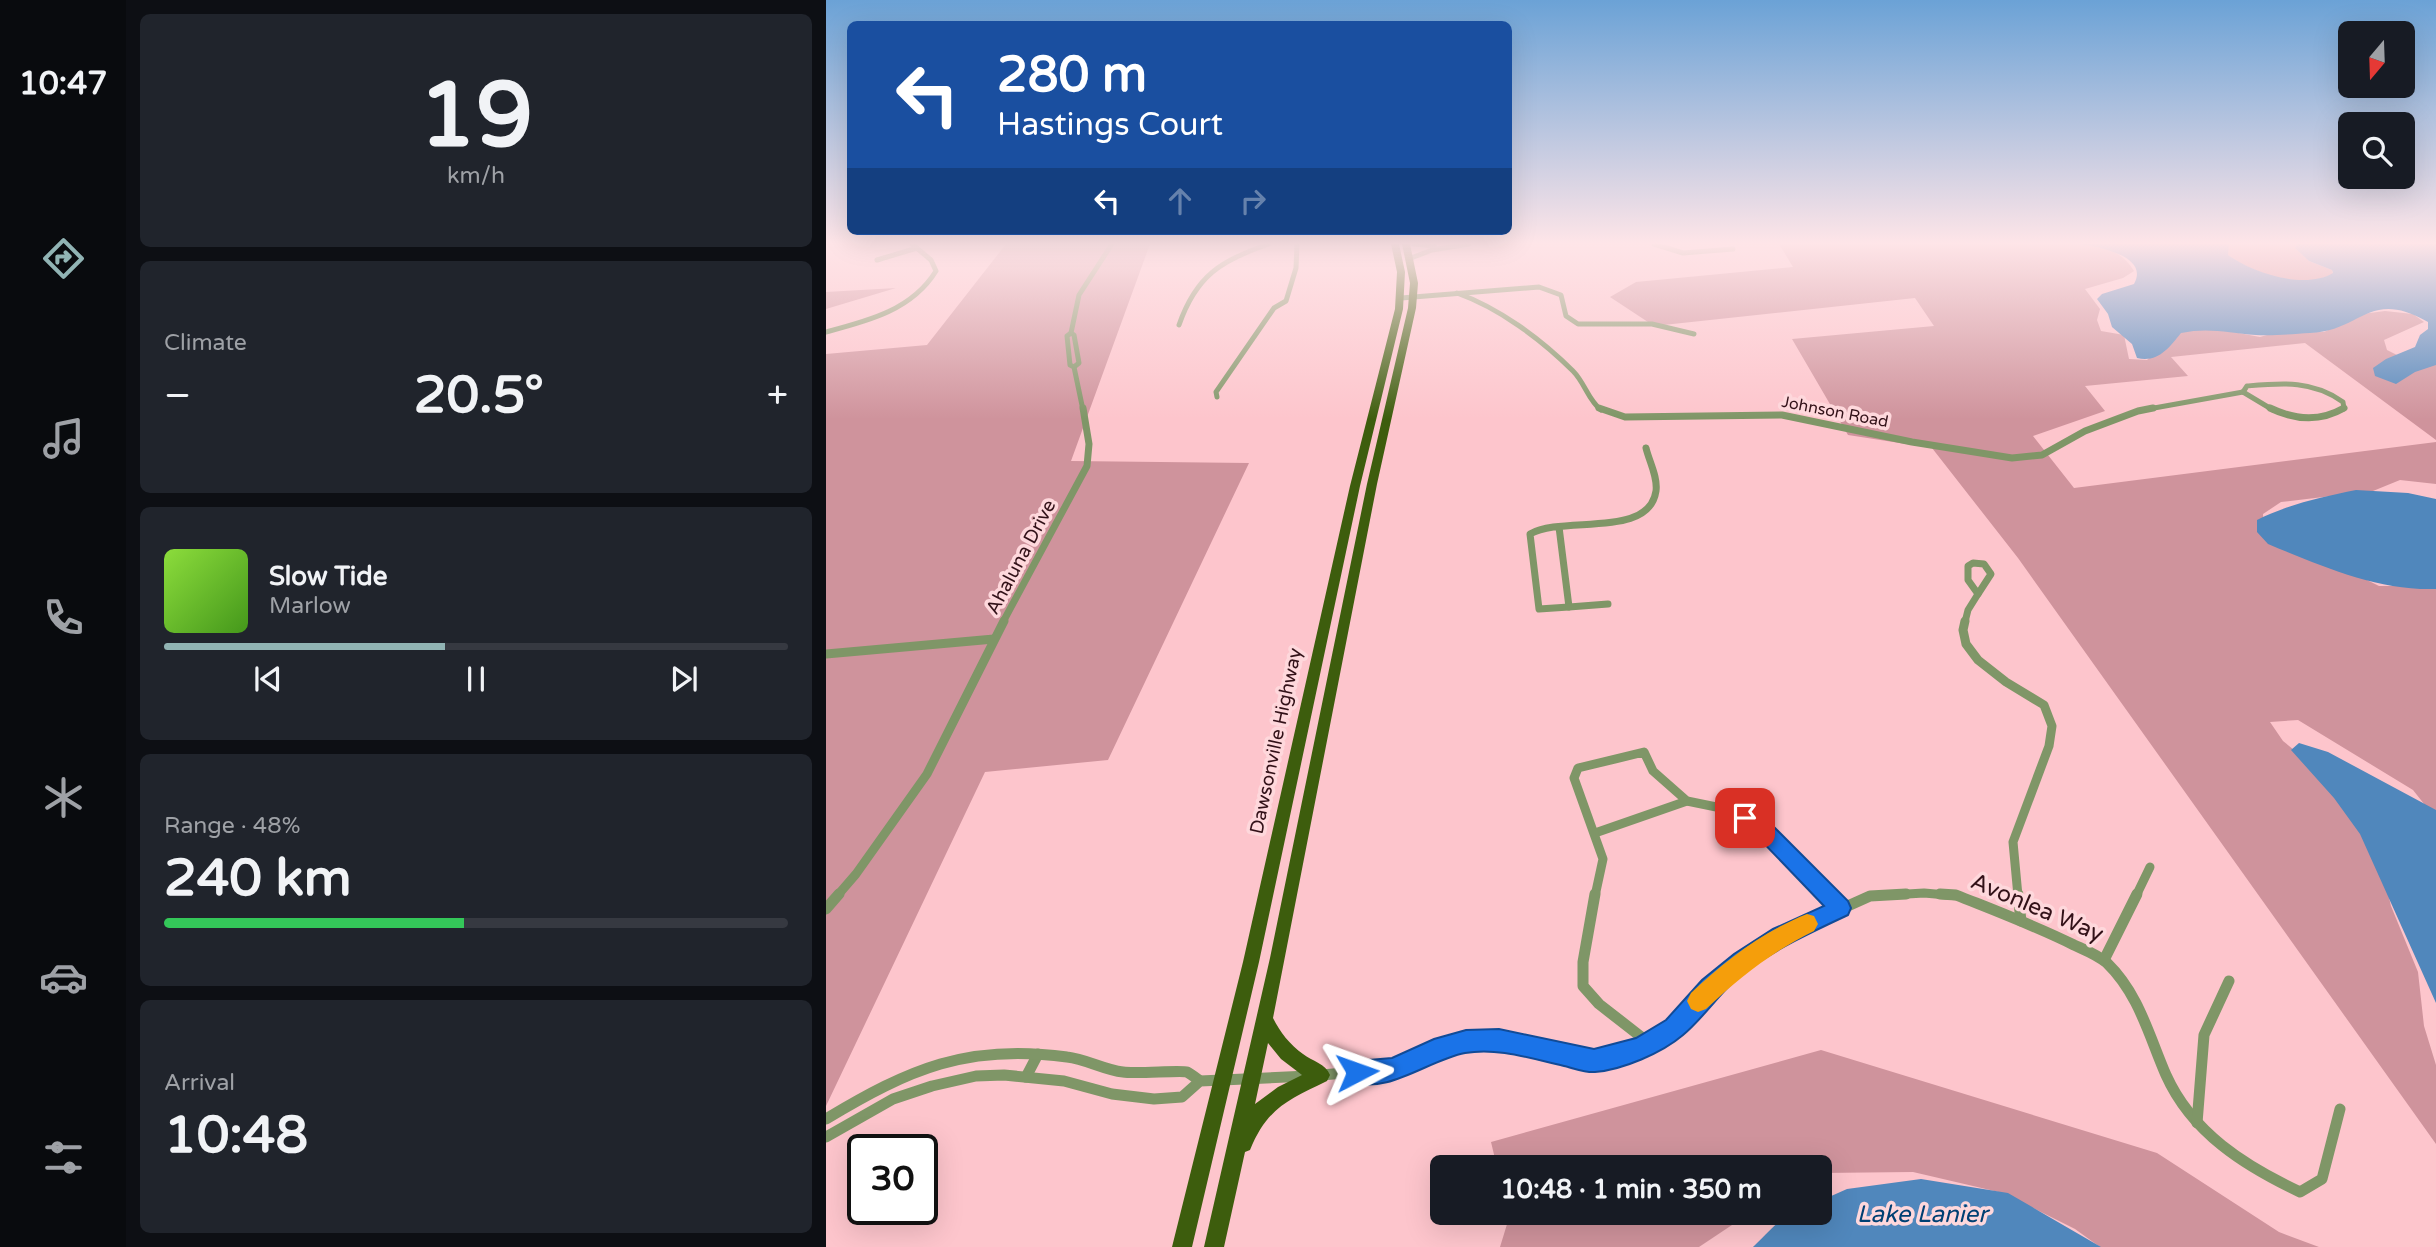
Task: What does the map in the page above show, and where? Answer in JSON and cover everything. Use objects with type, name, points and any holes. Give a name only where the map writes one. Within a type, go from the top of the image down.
[{"type":"main road","name":"Dawsonville Highway","points":[[1215,1246],[1265,1019],[1357,570],[1406,302]]},
{"type":"main road","name":"Dawsonville Highway","points":[[1182,1247],[1251,962],[1336,572],[1406,302]]},
{"type":"main road","points":[[1265,1019],[1272,1037],[1283,1052],[1298,1064],[1321,1075]]},
{"type":"main road","points":[[1215,1246],[1225,1222],[1245,1137],[1257,1115],[1274,1099],[1321,1075]]},
{"type":"street","points":[[826,332],[883,312],[900,302]]},
{"type":"street","name":"Ahaluna Drive","points":[[826,654],[994,639],[1090,456],[1074,367],[1070,365],[1067,336],[1071,334],[1078,302]]},
{"type":"street","points":[[1179,325],[1187,302]]},
{"type":"street","points":[[1217,397],[1216,392],[1275,308],[1286,302]]},
{"type":"street","name":"Johnson Road","points":[[1480,302],[1565,364],[1583,383],[1594,407],[1626,417],[1782,415],[1912,442],[2012,458],[2032,457],[2053,451],[2085,431],[2138,411],[2243,392],[2268,410],[2299,419],[2333,415],[2344,408],[2343,402],[2335,395],[2299,382],[2247,386],[2243,392]]},
{"type":"street","points":[[1563,302],[1566,316],[1578,324],[1652,324],[1694,334]]},
{"type":"street","points":[[1608,604],[1539,609],[1530,534],[1534,530],[1597,524],[1642,515],[1651,505],[1656,488],[1646,449]]},
{"type":"street","points":[[1559,527],[1569,607]]},
{"type":"street","points":[[1336,572],[1357,570]]},
{"type":"street","points":[[1979,595],[1968,610],[1963,630],[1966,644],[1979,660],[2006,682],[2044,705],[2052,726],[2049,746],[2012,842],[2021,921]]},
{"type":"street","points":[[826,909],[872,852],[927,774],[994,639]]},
{"type":"street","points":[[1649,1043],[1598,1004],[1583,986],[1583,962],[1589,923],[1604,859],[1574,778],[1578,768],[1644,752],[1653,771],[1687,801],[1731,810],[1760,826],[1840,908]]},
{"type":"street","points":[[1595,832],[1687,801]]},
{"type":"street","points":[[2104,960],[2150,867]]},
{"type":"street","name":"Avonlea Way","points":[[1200,1081],[1251,1080],[1393,1069],[1434,1051],[1466,1042],[1499,1040],[1594,1061],[1641,1048],[1674,1028],[1710,988],[1741,961],[1781,936],[1870,897],[1924,892],[1956,895],[2021,921],[2104,960],[2124,984],[2149,1028],[2172,1088],[2197,1123],[2228,1152],[2264,1175],[2300,1192],[2322,1179],[2340,1109]]},
{"type":"street","points":[[2197,1123],[2204,1035],[2229,981]]},
{"type":"street","points":[[826,1119],[871,1092],[925,1068],[978,1054],[1011,1051],[1070,1058],[1120,1072],[1150,1074],[1185,1071],[1200,1081],[1182,1097],[1154,1099],[1112,1094],[1063,1081],[976,1076],[892,1099],[826,1137]]},
{"type":"street","points":[[1026,1077],[1038,1054]]},
{"type":"shaded area","points":[[826,302],[849,302],[826,309]]},
{"type":"shaded area","points":[[960,302],[1129,302],[1071,461],[1249,463],[1108,760],[985,772],[826,1106],[826,354],[927,345]]},
{"type":"shaded area","points":[[1618,302],[1876,302],[1654,326]]},
{"type":"shaded area","points":[[1918,302],[2095,302],[2100,309],[2097,320],[2101,331],[2124,335],[2129,359],[2147,360],[2175,333],[2193,327],[2260,337],[2274,333],[2324,332],[2362,314],[2385,311],[2413,314],[2424,322],[2384,340],[2387,350],[2403,358],[2436,361],[2436,440],[2305,343],[2171,357],[2188,376],[2085,386],[2105,411],[2033,436],[2074,488],[2436,442],[2436,484],[2400,480],[2373,491],[2281,502],[2263,514],[2264,536],[2379,586],[2436,586],[2436,819],[2413,790],[2298,720],[2270,722],[2283,741],[2337,785],[2375,840],[2391,906],[2418,972],[2424,1026],[2436,1065],[2436,1144],[2018,558],[1932,448],[1848,435],[1792,339],[1934,326]]},
{"type":"shaded area","points":[[1821,1050],[2157,1153],[2279,1232],[2319,1247],[2100,1247],[2075,1229],[2003,1193],[1913,1172],[1832,1173],[1832,1155],[1494,1155],[1491,1142]]},
{"type":"shaded area","points":[[1507,1225],[1732,1225],[1699,1247],[1500,1247]]},
{"type":"water","points":[[2099,302],[2436,302],[2436,365],[2415,372],[2396,384],[2375,376],[2373,368],[2386,359],[2415,347],[2420,335],[2428,329],[2428,322],[2392,309],[2366,314],[2328,331],[2262,335],[2209,330],[2181,333],[2167,349],[2157,356],[2144,359],[2137,358],[2132,344],[2112,327],[2108,314]]},
{"type":"water","points":[[2356,490],[2408,493],[2436,499],[2436,589],[2393,586],[2350,576],[2268,544],[2257,532],[2257,520],[2269,514]]},
{"type":"water","points":[[2299,743],[2328,752],[2436,810],[2436,1003],[2360,834],[2334,798],[2291,750]]},
{"type":"water","name":"Lake Lanier","points":[[1921,1179],[2008,1193],[2101,1247],[1753,1247],[1776,1225],[1832,1225],[1832,1196],[1847,1189]]},
{"type":"slow traffic","points":[[1698,1001],[1741,961],[1781,936],[1807,924]]},
{"type":"route","points":[[1357,1072],[1393,1069],[1434,1051],[1466,1042],[1499,1040],[1594,1061],[1641,1048],[1674,1028],[1710,988],[1741,961],[1781,936],[1840,908],[1760,826],[1745,818]]}]
